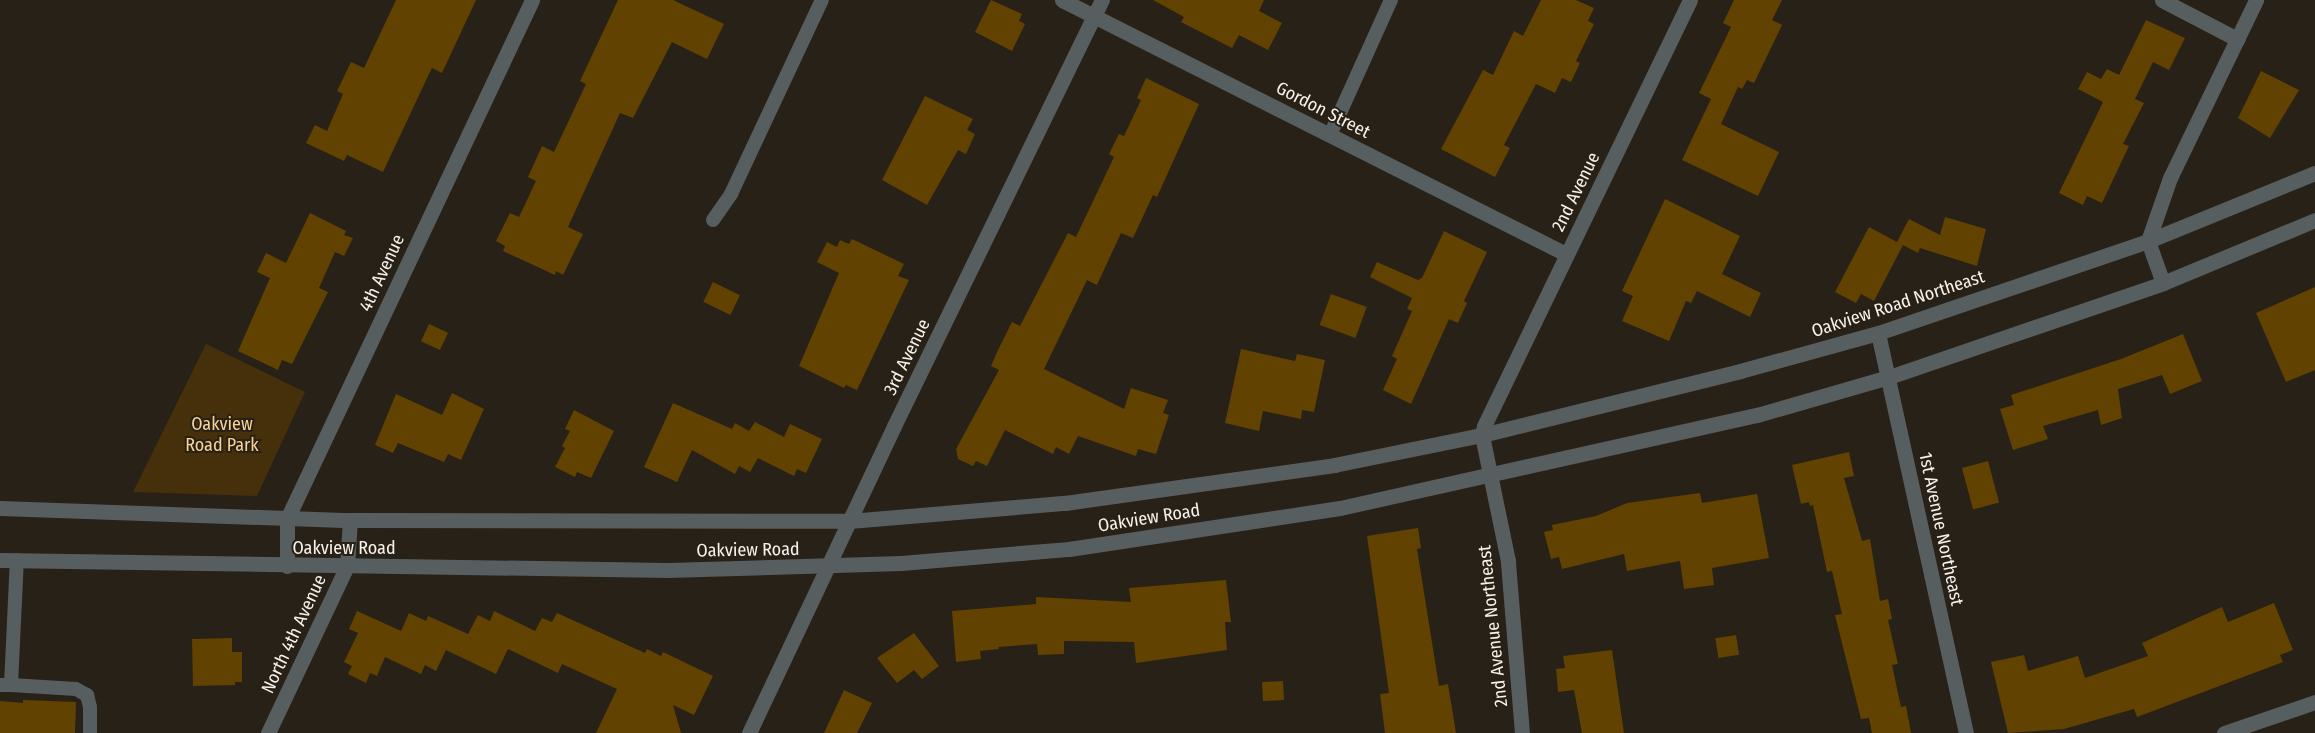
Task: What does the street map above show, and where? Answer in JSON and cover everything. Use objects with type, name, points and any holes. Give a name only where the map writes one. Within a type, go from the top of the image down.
[{"type":"street","name":"4th Avenue","points":[[287,566],[287,519],[532,0]]},
{"type":"street","name":"Gordon Street","points":[[1062,0],[1566,254]]},
{"type":"street","name":"3rd Avenue","points":[[749,733],[849,521],[1102,0]]},
{"type":"street","name":"2nd Avenue","points":[[1482,435],[1495,400],[1690,0]]},
{"type":"street","points":[[2162,0],[2238,40]]},
{"type":"street","points":[[2163,283],[2148,241],[2170,178],[2256,0]]},
{"type":"street","name":"Oakview Road Northeast","points":[[1482,435],[1878,333],[2148,241],[2315,173]]},
{"type":"street","points":[[1490,477],[1757,415],[1889,377],[2163,283],[2315,220]]},
{"type":"street","name":"1st Avenue Northeast","points":[[1878,333],[1966,733]]},
{"type":"street","name":"Oakview Road","points":[[0,508],[350,520],[849,521],[1065,504],[1334,465],[1482,435]]},
{"type":"street","name":"2nd Avenue Northeast","points":[[1482,435],[1508,561],[1522,733]]},
{"type":"street","name":"Oakview Road","points":[[0,560],[287,566],[668,570],[828,566],[1069,549],[1340,508],[1490,477]]},
{"type":"street","name":"North 4th Avenue","points":[[268,733],[347,566],[350,520]]},
{"type":"street","points":[[2224,733],[2315,702]]},
{"type":"lane","points":[[713,220],[731,194],[822,0]]},
{"type":"lane","points":[[1330,135],[1391,0]]},
{"type":"lane","points":[[17,560],[5,685],[76,689],[87,695],[90,706],[90,733]]},
{"type":"green space","name":"Oakview Road Park","points":[[206,344],[305,392],[257,496],[133,492]]},
{"type":"building","points":[[396,0],[476,0],[442,73],[432,68],[383,172],[347,155],[344,161],[306,143],[315,125],[327,131],[343,94],[337,91],[351,62],[364,68]]},
{"type":"building","points":[[618,0],[673,0],[724,24],[707,59],[672,42],[633,118],[620,113],[568,227],[583,234],[563,275],[556,271],[555,275],[503,251],[505,246],[496,241],[510,213],[519,217],[536,181],[528,177],[542,146],[554,152],[586,84],[580,81]]},
{"type":"building","points":[[991,0],[1022,14],[1019,21],[1025,24],[1012,51],[975,32]]},
{"type":"building","points":[[1153,0],[1264,0],[1259,11],[1282,23],[1268,50],[1239,35],[1232,48],[1181,22],[1184,17]]},
{"type":"building","points":[[1541,0],[1576,0],[1594,8],[1588,21],[1594,24],[1576,61],[1580,63],[1571,82],[1562,78],[1555,93],[1536,84],[1504,145],[1510,148],[1495,177],[1441,149],[1483,70],[1493,75],[1514,31],[1523,36]]},
{"type":"building","points":[[1734,0],[1782,0],[1772,20],[1782,25],[1754,83],[1747,80],[1742,89],[1738,87],[1721,124],[1779,152],[1758,196],[1682,160],[1711,99],[1699,93],[1731,27],[1723,23]]},
{"type":"building","points":[[2146,20],[2185,38],[2169,70],[2153,62],[2135,99],[2144,103],[2123,144],[2129,146],[2102,203],[2087,196],[2083,205],[2059,193],[2103,102],[2078,89],[2087,72],[2101,79],[2107,69],[2119,75]]},
{"type":"building","points":[[2261,71],[2299,90],[2270,138],[2238,118]]},
{"type":"building","points":[[1146,78],[1199,104],[1157,197],[1153,195],[1133,238],[1121,233],[1097,285],[1087,280],[1044,369],[1124,409],[1131,388],[1168,400],[1163,413],[1169,415],[1156,454],[1138,449],[1136,456],[1078,436],[1069,454],[1056,447],[1053,454],[1005,430],[987,466],[976,461],[973,466],[958,459],[956,449],[999,370],[991,366],[997,352],[1012,322],[1020,326],[1068,233],[1076,237],[1114,157],[1109,154],[1119,134],[1124,136],[1141,100],[1137,98]]},
{"type":"building","points":[[925,96],[973,119],[967,130],[975,134],[966,154],[958,150],[927,205],[882,180]]},
{"type":"building","points":[[1665,199],[1740,236],[1722,274],[1761,293],[1750,317],[1697,291],[1691,303],[1686,301],[1669,341],[1622,321],[1633,296],[1622,291]]},
{"type":"building","points":[[310,213],[346,231],[344,235],[353,238],[344,256],[335,252],[319,288],[328,292],[292,364],[282,360],[278,370],[238,351],[270,278],[257,272],[266,253],[286,263]]},
{"type":"building","points":[[1945,217],[1986,229],[1977,266],[1920,248],[1918,253],[1903,245],[1874,301],[1861,294],[1856,303],[1835,292],[1869,227],[1897,242],[1909,219],[1940,235]]},
{"type":"building","points":[[1444,231],[1487,252],[1464,301],[1467,303],[1458,323],[1449,319],[1411,404],[1383,390],[1397,359],[1392,356],[1412,311],[1407,309],[1412,298],[1370,277],[1377,262],[1418,280],[1422,278]]},
{"type":"building","points":[[852,239],[904,264],[898,276],[909,280],[857,390],[846,385],[844,388],[799,366],[839,273],[817,262],[827,242],[837,247],[840,240],[849,244]]},
{"type":"building","points":[[713,282],[740,295],[730,315],[703,302]]},
{"type":"building","points":[[2315,287],[2315,370],[2286,382],[2256,313]]},
{"type":"building","points":[[1331,294],[1367,307],[1355,338],[1320,325]]},
{"type":"building","points":[[429,324],[448,333],[440,350],[421,341]]},
{"type":"building","points":[[2183,334],[2202,381],[2170,394],[2162,375],[2118,389],[2122,418],[2101,425],[2098,410],[2043,426],[2048,439],[2013,450],[2000,409],[2014,405],[2011,395],[2121,359]]},
{"type":"building","points":[[1241,349],[1295,361],[1297,354],[1325,360],[1314,412],[1302,410],[1301,419],[1263,411],[1259,431],[1225,423]]},
{"type":"building","points":[[452,393],[484,409],[461,460],[448,454],[444,462],[398,443],[393,453],[375,445],[396,394],[442,415]]},
{"type":"building","points":[[673,403],[732,429],[735,423],[749,431],[755,422],[784,437],[790,424],[822,439],[806,473],[797,469],[794,476],[758,458],[750,472],[739,466],[735,474],[692,450],[677,482],[644,467]]},
{"type":"building","points":[[574,410],[614,431],[591,478],[577,472],[575,477],[555,467],[565,448],[562,446],[570,431],[565,429]]},
{"type":"building","points":[[1849,452],[1854,476],[1844,478],[1862,541],[1870,539],[1880,601],[1888,599],[1892,619],[1888,620],[1898,664],[1892,665],[1901,707],[1906,706],[1911,733],[1872,733],[1869,718],[1861,719],[1835,615],[1842,614],[1832,571],[1827,572],[1813,505],[1810,506],[1809,502],[1801,504],[1792,465]]},
{"type":"building","points":[[1988,461],[1999,503],[1973,510],[1962,468]]},
{"type":"building","points":[[1700,493],[1702,503],[1757,494],[1769,558],[1712,568],[1714,585],[1684,589],[1680,561],[1627,571],[1624,554],[1562,569],[1559,557],[1551,559],[1544,532],[1553,530],[1552,525],[1596,516],[1627,503]]},
{"type":"building","points":[[1418,528],[1421,548],[1417,549],[1439,686],[1448,684],[1456,733],[1385,733],[1380,694],[1389,693],[1367,536]]},
{"type":"building","points":[[1226,580],[1231,622],[1225,622],[1227,650],[1136,663],[1134,642],[1064,641],[1064,654],[1038,655],[1037,644],[998,647],[999,649],[980,651],[981,659],[956,662],[952,611],[1036,604],[1036,597],[1131,602],[1129,588]]},
{"type":"building","points":[[2274,603],[2293,650],[2280,655],[2283,662],[2137,717],[2134,709],[2064,729],[2008,733],[1991,662],[2024,655],[2028,671],[2078,656],[2085,678],[2148,656],[2142,643],[2222,607],[2228,622]]},
{"type":"building","points":[[357,611],[401,631],[409,613],[426,621],[428,616],[468,634],[478,615],[490,621],[494,611],[535,631],[542,618],[552,622],[557,613],[645,653],[647,649],[661,656],[663,652],[713,676],[694,715],[673,705],[681,733],[596,733],[617,689],[562,664],[558,673],[508,649],[496,674],[446,650],[436,671],[425,665],[421,674],[385,657],[377,676],[370,673],[366,683],[348,674],[352,666],[344,662],[358,633],[349,629]]},
{"type":"building","points":[[914,633],[939,666],[922,679],[914,670],[897,683],[877,658]]},
{"type":"building","points":[[1736,635],[1739,655],[1718,658],[1715,638]]},
{"type":"building","points":[[232,638],[232,652],[242,652],[242,682],[235,682],[235,685],[193,686],[192,639]]},
{"type":"building","points":[[1612,650],[1624,733],[1582,733],[1574,690],[1558,692],[1556,669],[1565,668],[1563,656]]},
{"type":"building","points":[[1283,681],[1284,700],[1263,701],[1262,682]]},
{"type":"building","points":[[844,690],[872,703],[857,733],[824,733]]},
{"type":"building","points":[[23,700],[76,702],[75,733],[0,733],[0,701],[23,703]]}]
